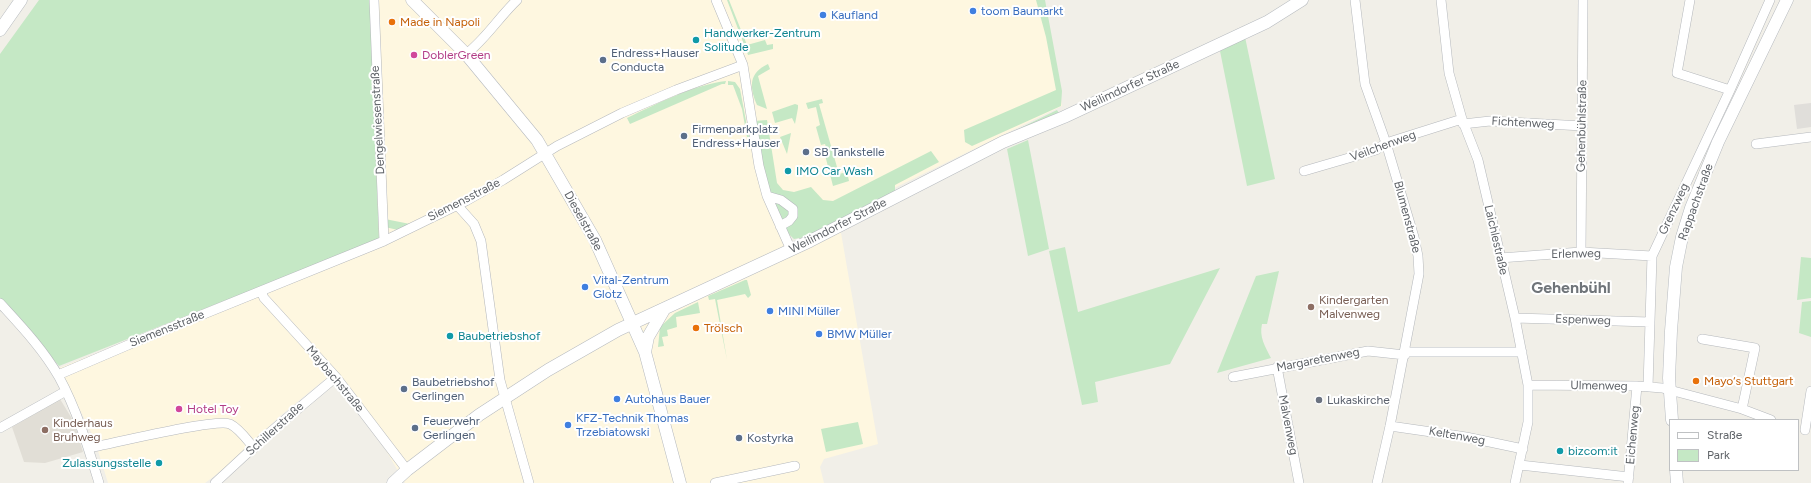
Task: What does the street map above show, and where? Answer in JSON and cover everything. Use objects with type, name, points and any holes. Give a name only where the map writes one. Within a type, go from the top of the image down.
[{"type":"street","points":[[0,30],[21,0]]},
{"type":"street","name":"Dengelwiesenstraße","points":[[374,0],[384,241]]},
{"type":"street","name":"Dieselstraße","points":[[412,0],[466,54],[536,140],[595,240],[633,322],[645,352],[680,483]]},
{"type":"street","points":[[466,54],[474,48],[503,13],[517,0]]},
{"type":"street","points":[[716,0],[743,65],[759,166],[767,196],[792,250]]},
{"type":"street","name":"Weilimdorfer Straße","points":[[393,483],[407,470],[506,397],[564,360],[633,322],[792,250],[1003,142],[1064,117],[1267,22],[1302,0]]},
{"type":"street","name":"Blumenstraße","points":[[1355,0],[1365,84],[1386,143],[1418,256],[1420,274],[1405,354],[1377,483]]},
{"type":"street","name":"Laichlestraße","points":[[1441,0],[1449,73],[1462,121],[1478,160],[1515,318],[1528,386],[1528,422],[1515,483]]},
{"type":"street","name":"Gehenbühlstraße","points":[[1581,252],[1583,0]]},
{"type":"street","points":[[1690,0],[1677,73],[1730,90]]},
{"type":"street","name":"Grenzweg","points":[[1648,387],[1652,256],[1730,90],[1770,0]]},
{"type":"street","name":"Rappachstraße","points":[[1672,419],[1670,390],[1671,331],[1676,267],[1682,237],[1691,208],[1718,142],[1787,0]]},
{"type":"street","name":"Siemensstraße","points":[[58,375],[384,241],[457,205],[503,180],[568,140],[649,100],[743,65]]},
{"type":"street","name":"Veilchenweg","points":[[1304,171],[1376,150],[1386,143],[1462,121]]},
{"type":"street","name":"Fichtenweg","points":[[1462,121],[1583,126]]},
{"type":"street","points":[[1756,144],[1811,137]]},
{"type":"street","points":[[767,196],[781,200],[793,209],[793,216],[789,221],[780,226]]},
{"type":"street","points":[[457,205],[474,224],[481,242],[500,380],[529,483]]},
{"type":"street","name":"Erlenweg","points":[[1500,258],[1581,252],[1652,256]]},
{"type":"street","name":"Maybachstraße","points":[[261,291],[264,298],[336,377],[407,470]]},
{"type":"street","points":[[0,303],[36,344],[58,375],[66,391],[88,448],[99,483]]},
{"type":"street","points":[[645,352],[652,328],[666,307]]},
{"type":"street","name":"Espenweg","points":[[1515,318],[1650,322]]},
{"type":"street","points":[[1702,339],[1755,348],[1742,409]]},
{"type":"street","name":"Margaretenweg","points":[[1233,377],[1276,367],[1368,350],[1405,354],[1522,352]]},
{"type":"street","name":"Malvenweg","points":[[1276,367],[1299,483]]},
{"type":"street","name":"Schillerstraße","points":[[215,483],[309,398],[336,377]]},
{"type":"street","name":"Ulmenweg","points":[[1528,386],[1637,386],[1670,390],[1742,409],[1768,419]]},
{"type":"street","name":"Eichenweg","points":[[1629,480],[1637,386]]},
{"type":"street","points":[[0,428],[66,391]]},
{"type":"street","points":[[1805,429],[1811,391]]},
{"type":"street","points":[[88,448],[195,426],[223,422],[230,424],[240,432],[254,448]]},
{"type":"street","name":"Keltenweg","points":[[1390,426],[1466,437],[1523,449]]},
{"type":"street","points":[[1520,465],[1629,480]]},
{"type":"street","points":[[715,483],[795,466]]},
{"type":"street","points":[[1676,471],[1677,483]]},
{"type":"shaded area","points":[[372,0],[1041,0],[1047,22],[1062,106],[835,217],[786,239],[791,250],[837,224],[841,233],[878,444],[824,459],[820,467],[824,483],[405,483],[371,425],[337,386],[324,380],[280,416],[225,468],[205,483],[108,483],[94,438],[59,368],[254,290],[375,115]]},
{"type":"shaded area","points":[[1811,103],[1811,127],[1797,129],[1794,105]]},
{"type":"shaded area","name":"Kinderhaus Bruhweg","points":[[60,399],[74,422],[83,452],[45,463],[24,462],[12,427]]},
{"type":"green space","points":[[39,0],[370,0],[379,240],[59,366],[0,298],[0,54]]},
{"type":"green space","points":[[727,0],[729,0],[747,45],[765,40],[767,45],[773,44],[773,49],[748,55]]},
{"type":"green space","points":[[1036,0],[1045,0],[1062,91],[1061,106],[972,146],[965,142],[964,130],[1056,90],[1046,37]]},
{"type":"green space","points":[[1245,37],[1275,179],[1247,186],[1220,51]]},
{"type":"green space","points":[[768,64],[770,69],[758,76],[767,109],[757,105],[754,98],[752,81],[757,72]]},
{"type":"green space","points":[[726,81],[725,84],[630,124],[627,118],[662,101],[702,86]]},
{"type":"green space","points":[[728,81],[735,82],[740,89],[749,137],[747,137],[742,109],[733,85],[728,85]]},
{"type":"green space","points":[[822,99],[823,103],[819,104],[839,174],[847,172],[849,181],[833,186],[825,155],[828,153],[825,144],[821,145],[816,127],[820,125],[816,107],[808,109],[806,103]]},
{"type":"green space","points":[[795,104],[798,105],[798,108],[795,124],[792,118],[775,123],[772,112]]},
{"type":"green space","points":[[1057,110],[1060,115],[1008,134]]},
{"type":"green space","points":[[767,120],[777,183],[783,190],[794,192],[811,187],[823,200],[833,201],[931,151],[939,162],[895,185],[895,193],[824,234],[794,239],[780,226],[767,196],[753,121]]},
{"type":"green space","points":[[791,133],[787,154],[780,137]]},
{"type":"green space","points":[[1028,140],[1049,249],[1028,256],[1007,149]]},
{"type":"green space","points":[[385,219],[410,224],[398,230],[385,227]]},
{"type":"green space","points":[[1065,247],[1078,312],[1220,268],[1170,364],[1095,382],[1098,402],[1082,405],[1049,251]]},
{"type":"green space","points":[[1801,257],[1811,258],[1811,298],[1797,300]]},
{"type":"green space","points":[[1279,271],[1267,324],[1262,324],[1261,329],[1263,341],[1271,358],[1217,373],[1256,276]]},
{"type":"green space","points":[[747,280],[751,295],[748,298],[745,294],[717,300],[727,360],[715,299],[709,300],[708,296]]},
{"type":"green space","points":[[1811,301],[1811,337],[1799,333],[1802,302]]},
{"type":"green space","points":[[698,302],[700,313],[676,317],[677,327],[667,330],[668,336],[662,337],[664,346],[658,347],[660,327],[675,313]]},
{"type":"green space","points":[[858,422],[863,444],[826,452],[821,429]]},
{"type":"place","name":"toom Baumarkt","points":[[973,11]]},
{"type":"place","name":"Kaufland","points":[[823,15]]},
{"type":"place","name":"Made in Napoli","points":[[392,22]]},
{"type":"place","name":"Handwerker-Zentrum Solitude","points":[[696,40]]},
{"type":"place","name":"DoblerGreen","points":[[414,55]]},
{"type":"place","name":"Endress+Hauser Conducta","points":[[603,60]]},
{"type":"place","name":"Firmenparkplatz Endress+Hauser","points":[[684,136]]},
{"type":"place","name":"SB Tankstelle","points":[[806,152]]},
{"type":"place","name":"IMO Car Wash","points":[[788,171]]},
{"type":"place","name":"Vital-Zentrum Glotz","points":[[585,287]]},
{"type":"place","name":"Kindergarten Malvenweg","points":[[1311,307]]},
{"type":"place","name":"MINI Müller","points":[[770,311]]},
{"type":"place","name":"Trölsch","points":[[696,328]]},
{"type":"place","name":"BMW Müller","points":[[819,334]]},
{"type":"place","name":"Baubetriebshof","points":[[450,336]]},
{"type":"place","name":"Mayo‘s Stuttgart","points":[[1696,381]]},
{"type":"place","name":"Baubetriebshof Gerlingen","points":[[404,389]]},
{"type":"place","name":"Autohaus Bauer","points":[[617,399]]},
{"type":"place","name":"Lukaskirche","points":[[1319,400]]},
{"type":"place","name":"Hotel Toy","points":[[179,409]]},
{"type":"place","name":"KFZ-Technik Thomas Trzebiatowski","points":[[568,425]]},
{"type":"place","name":"Feuerwehr Gerlingen","points":[[415,428]]},
{"type":"place","name":"Kinderhaus Bruhweg","points":[[45,430]]},
{"type":"place","name":"Kostyrka","points":[[739,438]]},
{"type":"place","name":"bizcom:it","points":[[1560,451]]},
{"type":"place","name":"Zulassungsstelle","points":[[159,463]]},
{"type":"district","name":"Gehenbühl","points":[[1571,288]]}]
